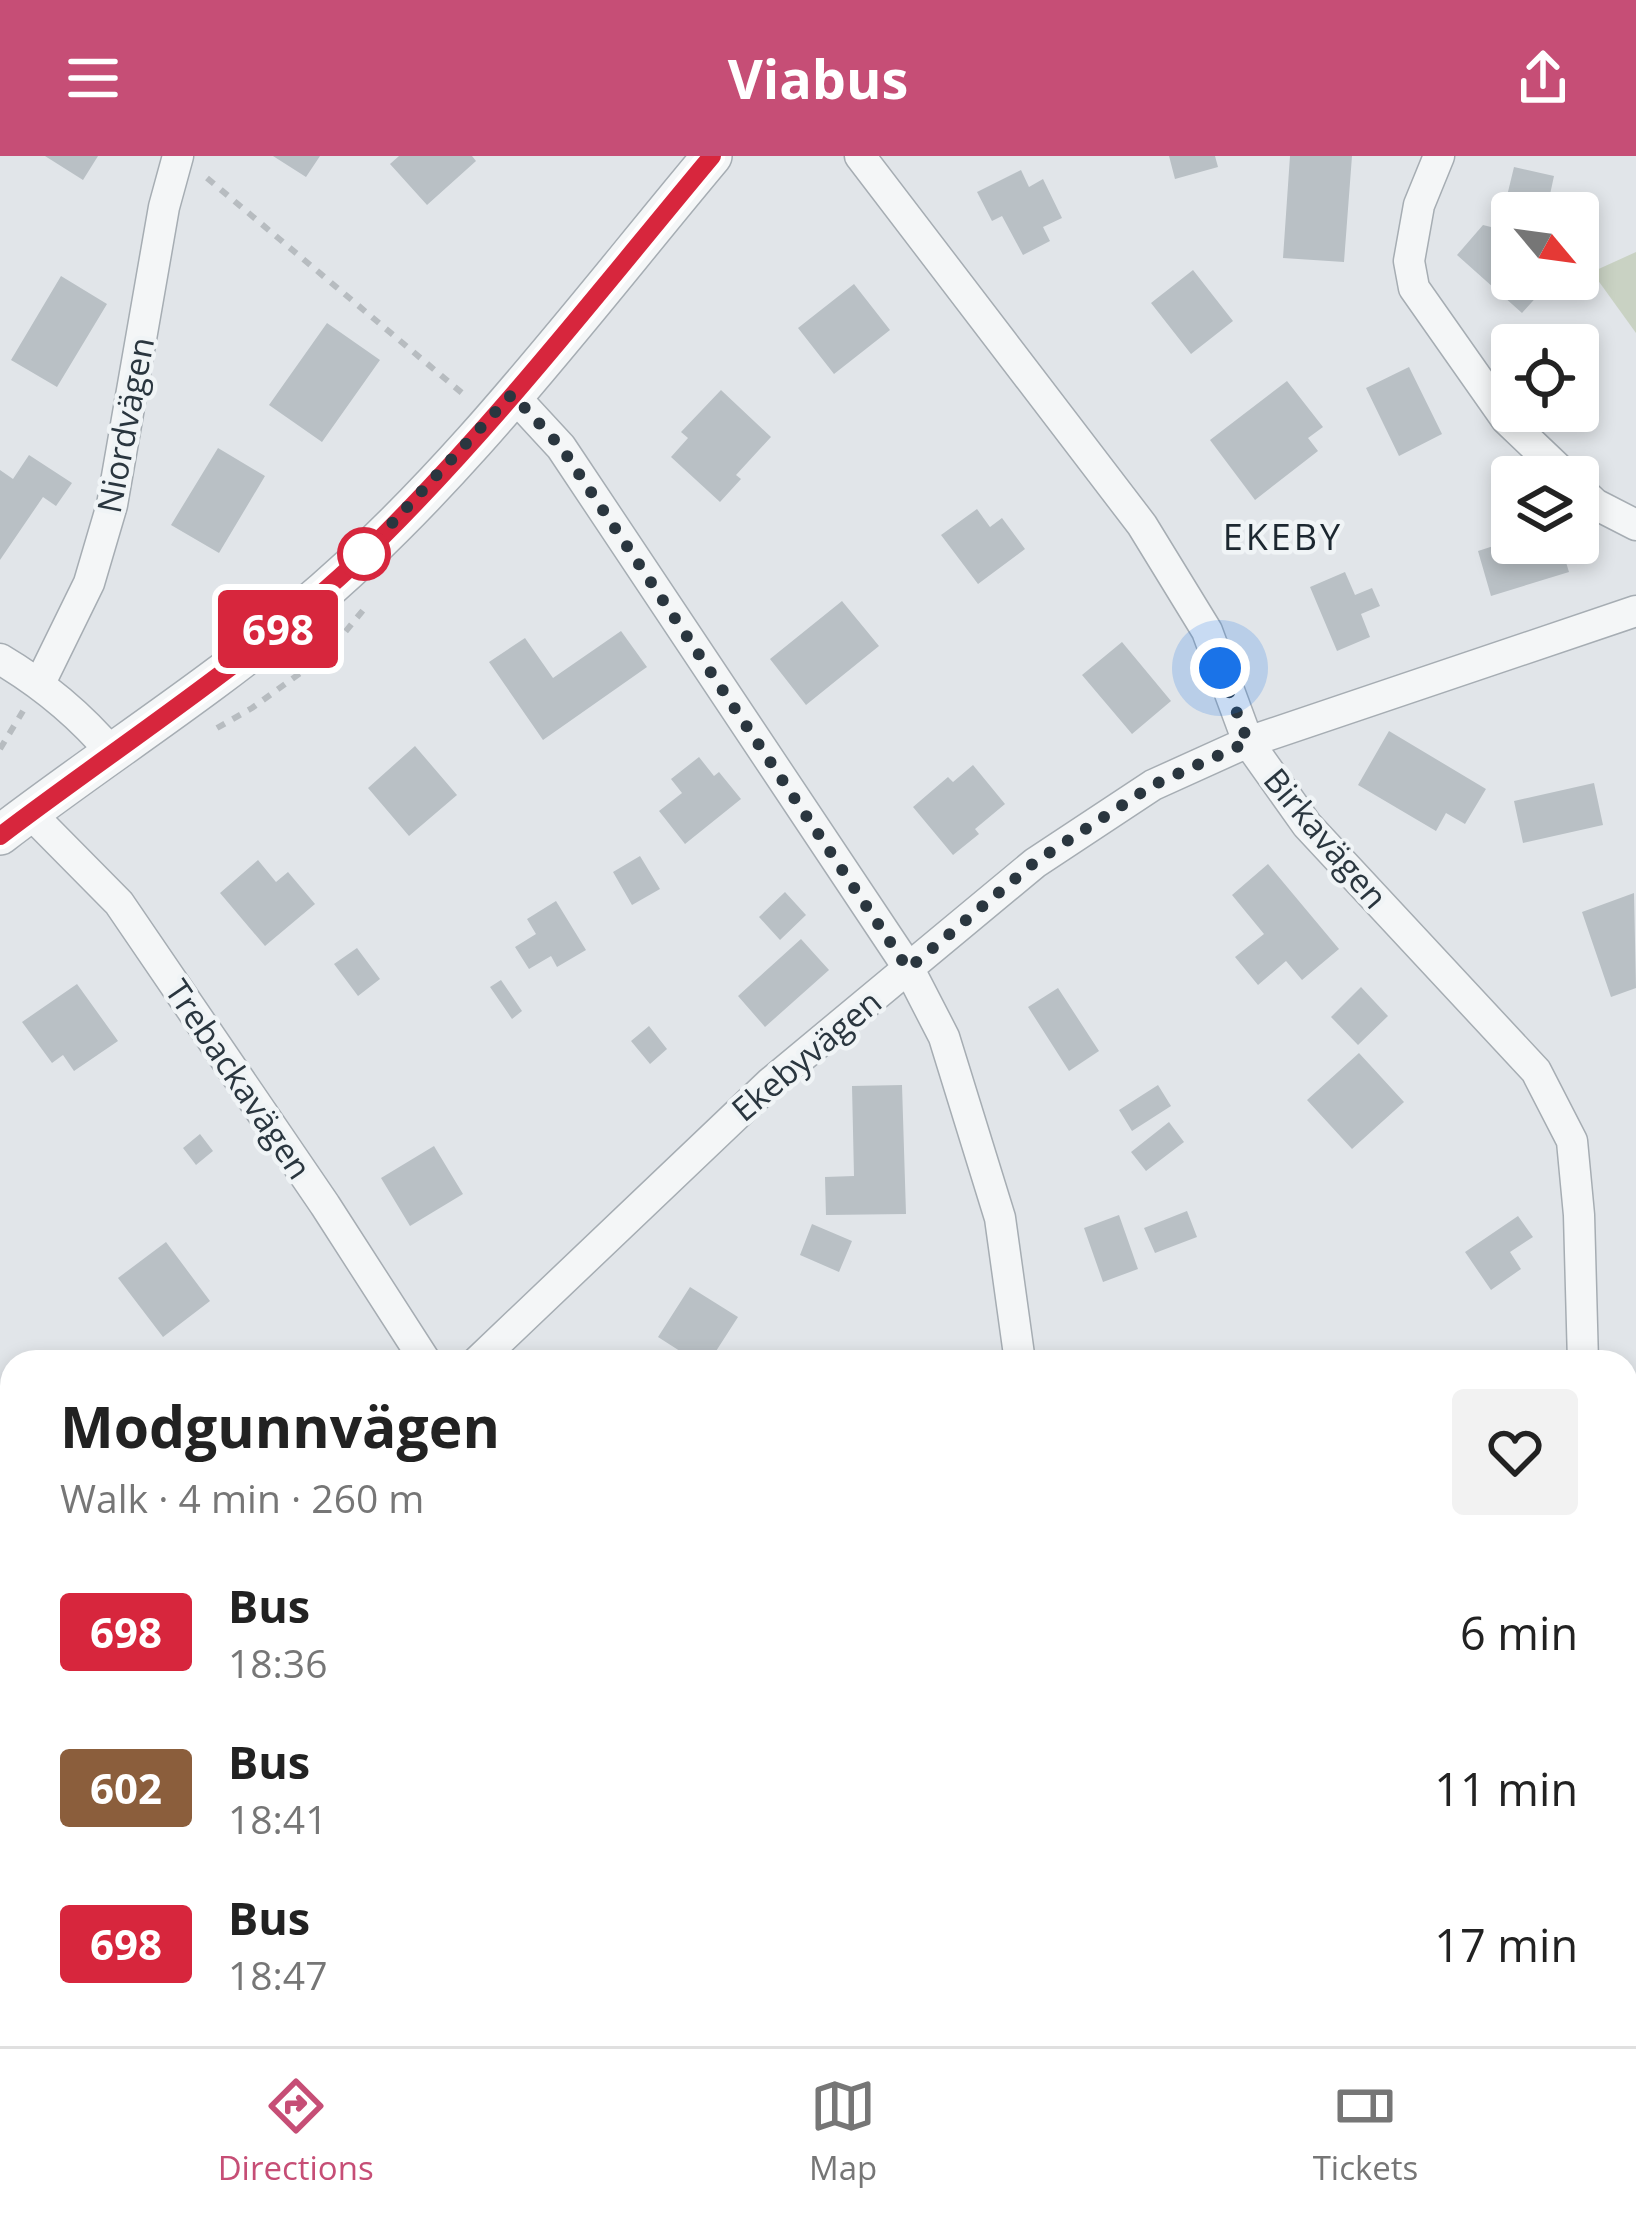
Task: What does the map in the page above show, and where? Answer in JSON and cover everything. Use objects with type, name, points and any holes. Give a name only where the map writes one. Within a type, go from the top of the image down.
[{"type":"street","points":[[15,824],[302,610],[382,537],[512,394],[712,156]]},
{"type":"street","name":"Birkavägen","points":[[860,156],[1142,525],[1207,631],[1248,742],[1307,825],[1536,1071],[1572,1141],[1583,1350]]},
{"type":"street","points":[[1439,156],[1419,205],[1409,261],[1414,288],[1506,419],[1545,456]]},
{"type":"street","name":"Niordvägen","points":[[40,683],[89,583],[112,505],[164,208],[188,163]]},
{"type":"street","points":[[512,394],[561,447],[908,969],[944,1037],[1000,1219],[1018,1350]]},
{"type":"street","points":[[1599,506],[1636,525]]},
{"type":"street","name":"Ekebyvägen","points":[[488,1350],[770,1083],[1035,862],[1153,785],[1248,742],[1636,611]]},
{"type":"street","points":[[0,659],[40,683],[83,719],[112,753]]},
{"type":"street","name":"Trebackavägen","points":[[15,824],[118,903],[326,1205],[418,1350]]},
{"type":"path","points":[[188,163],[462,393],[512,394]]},
{"type":"green space","points":[[1636,252],[1636,333],[1599,282],[1599,269]]},
{"type":"building","points":[[45,156],[98,156],[83,180]]},
{"type":"building","points":[[273,156],[320,156],[306,177]]},
{"type":"building","points":[[399,156],[472,156],[476,161],[427,205],[390,164]]},
{"type":"building","points":[[1169,156],[1215,156],[1218,167],[1175,179]]},
{"type":"building","points":[[1290,156],[1352,156],[1344,262],[1283,258]]},
{"type":"building","points":[[1514,167],[1554,176],[1551,192],[1508,192]]},
{"type":"building","points":[[1021,170],[1029,187],[1043,179],[1062,218],[1043,227],[1050,241],[1023,255],[1002,216],[992,221],[977,192]]},
{"type":"building","points":[[1483,225],[1491,227],[1491,285],[1457,255]]},
{"type":"building","points":[[1193,270],[1233,321],[1191,354],[1151,303]]},
{"type":"building","points":[[61,276],[107,304],[57,387],[11,360]]},
{"type":"building","points":[[854,284],[890,330],[834,374],[798,328]]},
{"type":"building","points":[[1507,300],[1534,300],[1522,313]]},
{"type":"building","points":[[327,323],[380,360],[322,442],[269,405]]},
{"type":"building","points":[[1409,367],[1442,434],[1399,456],[1366,388]]},
{"type":"building","points":[[1287,381],[1323,427],[1308,438],[1318,451],[1255,500],[1210,440]]},
{"type":"building","points":[[721,390],[771,437],[736,475],[741,479],[720,502],[671,457],[688,438],[681,432]]},
{"type":"building","points":[[218,448],[265,476],[219,553],[171,525]]},
{"type":"building","points":[[29,455],[72,483],[56,506],[43,497],[0,560],[0,470],[13,479]]},
{"type":"building","points":[[977,509],[990,527],[1002,518],[1025,549],[978,584],[941,535]]},
{"type":"building","points":[[1491,547],[1491,564],[1567,564],[1569,572],[1491,596],[1478,551]]},
{"type":"building","points":[[1345,572],[1355,595],[1372,588],[1380,606],[1361,614],[1370,637],[1337,651],[1310,587]]},
{"type":"building","points":[[842,601],[879,646],[806,705],[770,659]]},
{"type":"building","points":[[621,631],[647,667],[543,740],[489,662],[525,638],[553,678]]},
{"type":"building","points":[[1122,642],[1171,701],[1132,734],[1082,675]]},
{"type":"building","points":[[1389,731],[1486,789],[1465,824],[1446,813],[1436,831],[1358,785]]},
{"type":"building","points":[[415,746],[457,795],[409,836],[368,788]]},
{"type":"building","points":[[699,757],[741,799],[685,844],[659,811],[682,793],[671,779]]},
{"type":"building","points":[[973,765],[1005,804],[953,855],[913,807],[948,777],[953,782]]},
{"type":"building","points":[[1594,783],[1603,825],[1523,843],[1514,801]]},
{"type":"building","points":[[640,856],[660,889],[632,905],[613,872]]},
{"type":"building","points":[[258,860],[276,882],[288,872],[315,904],[265,946],[220,893]]},
{"type":"building","points":[[1268,864],[1339,949],[1302,980],[1286,961],[1258,985],[1235,957],[1264,934],[1232,895]]},
{"type":"building","points":[[785,892],[806,915],[780,940],[759,917]]},
{"type":"building","points":[[1634,893],[1636,988],[1611,997],[1582,912]]},
{"type":"building","points":[[556,901],[586,950],[557,967],[551,956],[529,969],[515,947],[536,934],[527,919]]},
{"type":"building","points":[[801,939],[829,970],[765,1027],[738,996]]},
{"type":"building","points":[[357,948],[380,979],[358,996],[334,964]]},
{"type":"building","points":[[501,980],[522,1011],[512,1019],[490,987]]},
{"type":"building","points":[[77,984],[118,1041],[74,1071],[63,1055],[52,1063],[22,1022]]},
{"type":"building","points":[[1361,987],[1388,1016],[1358,1045],[1331,1017]]},
{"type":"building","points":[[1058,988],[1099,1051],[1069,1071],[1028,1007]]},
{"type":"building","points":[[649,1026],[667,1049],[650,1064],[631,1041]]},
{"type":"building","points":[[1359,1053],[1404,1102],[1352,1149],[1307,1100]]},
{"type":"building","points":[[902,1085],[906,1214],[826,1215],[825,1177],[854,1176],[852,1086]]},
{"type":"building","points":[[1158,1085],[1171,1106],[1132,1131],[1119,1110]]},
{"type":"building","points":[[1169,1122],[1184,1142],[1146,1171],[1131,1152]]},
{"type":"building","points":[[200,1134],[213,1151],[196,1165],[183,1148]]},
{"type":"building","points":[[434,1146],[463,1194],[410,1226],[381,1178]]},
{"type":"building","points":[[1187,1211],[1197,1237],[1155,1253],[1144,1228]]},
{"type":"building","points":[[1119,1215],[1138,1269],[1103,1282],[1084,1228]]},
{"type":"building","points":[[1518,1216],[1533,1237],[1510,1252],[1521,1269],[1491,1290],[1465,1252]]},
{"type":"building","points":[[812,1224],[852,1241],[839,1272],[800,1255]]},
{"type":"building","points":[[166,1242],[210,1301],[163,1337],[118,1278]]},
{"type":"building","points":[[690,1287],[738,1317],[717,1350],[678,1350],[658,1337]]},
{"type":"bus line","name":"698","points":[[0,836],[302,610],[382,537],[491,419],[712,156]]},
{"type":"district","name":"EKEBY","points":[[1283,536]]},
{"type":"route","points":[[364,554],[356,562],[512,394],[561,447],[908,969],[1035,862],[1153,785],[1248,742],[1220,668]]}]
